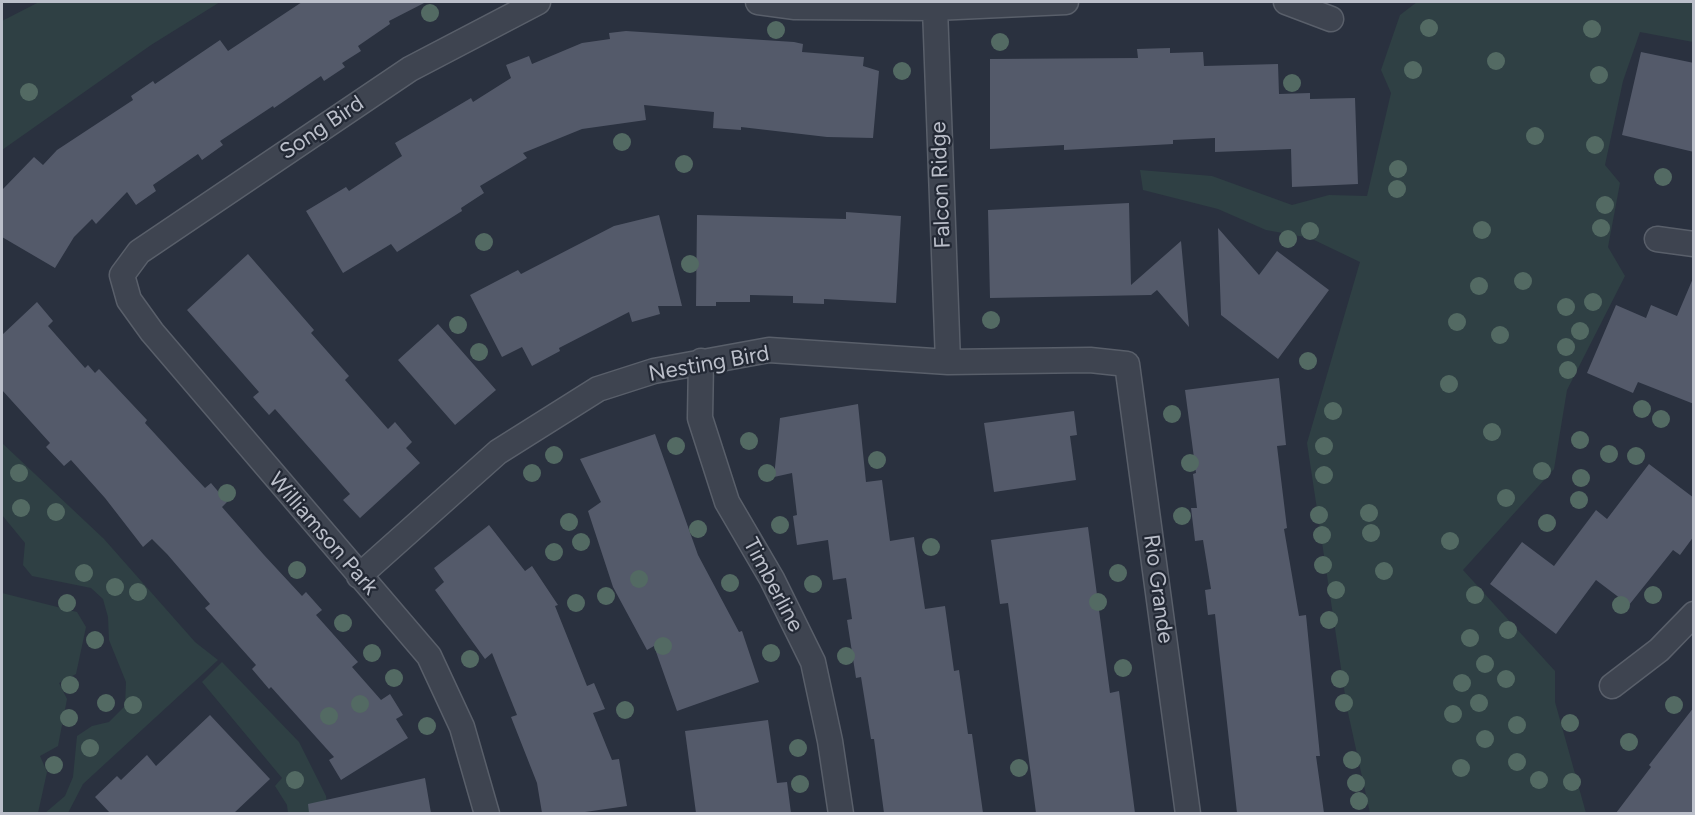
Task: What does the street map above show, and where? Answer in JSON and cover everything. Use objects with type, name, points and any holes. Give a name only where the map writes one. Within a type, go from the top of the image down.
[{"type":"street","name":"Song Bird","points":[[122,275],[139,252],[410,69],[538,2]]},
{"type":"street","points":[[758,2],[795,7],[935,8],[1066,2]]},
{"type":"street","points":[[1286,2],[1331,19]]},
{"type":"street","name":"Falcon Ridge","points":[[935,8],[948,362]]},
{"type":"street","points":[[1657,239],[1694,244]]},
{"type":"street","name":"Williamson Park","points":[[122,275],[129,300],[152,332],[429,656],[462,727],[488,813]]},
{"type":"street","name":"Nesting Bird","points":[[359,576],[498,452],[598,389],[654,371],[769,350],[948,362],[1089,360],[1127,364]]},
{"type":"street","name":"Timberline","points":[[701,361],[700,418],[727,501],[771,579],[813,662],[830,741],[841,813]]},
{"type":"street","name":"Rio Grande","points":[[1127,364],[1188,813]]},
{"type":"street","points":[[1612,686],[1659,650],[1694,614]]},
{"type":"shaded area","points":[[39,2],[220,2],[151,45],[2,150],[2,21]]},
{"type":"shaded area","points":[[1417,2],[1693,2],[1693,42],[1640,32],[1623,81],[1605,165],[1620,183],[1608,247],[1625,276],[1567,390],[1554,469],[1463,570],[1555,671],[1555,702],[1586,813],[1370,813],[1347,708],[1307,443],[1360,262],[1310,238],[1266,230],[1218,209],[1143,190],[1140,170],[1212,176],[1292,205],[1329,195],[1367,196],[1391,93],[1381,70],[1400,15]]},
{"type":"shaded area","points":[[2,443],[104,539],[195,642],[218,660],[83,784],[68,813],[45,813],[65,796],[73,777],[77,736],[92,726],[109,722],[125,706],[126,682],[109,640],[108,617],[103,599],[91,588],[32,576],[23,565],[25,543],[2,515]]},
{"type":"shaded area","points":[[2,593],[77,612],[86,627],[76,674],[59,683],[67,699],[58,746],[40,756],[47,772],[38,813],[2,813]]},
{"type":"shaded area","points":[[222,662],[299,742],[326,796],[328,813],[288,813],[287,805],[275,786],[282,778],[202,682]]},
{"type":"building","points":[[302,2],[426,2],[389,21],[390,24],[358,46],[361,51],[342,63],[345,67],[324,81],[321,76],[274,108],[273,106],[220,141],[223,145],[202,160],[198,154],[153,185],[156,191],[136,205],[127,192],[96,224],[92,219],[74,237],[55,268],[2,237],[2,190],[34,157],[43,165],[57,150],[133,100],[131,96],[153,81],[155,84],[220,40],[228,51]]},
{"type":"building","points":[[626,31],[794,42],[803,44],[802,52],[864,57],[863,66],[879,71],[873,138],[827,137],[741,127],[741,130],[713,128],[714,112],[644,105],[646,120],[582,129],[523,153],[527,158],[480,186],[484,193],[461,208],[462,211],[397,252],[391,244],[343,273],[306,211],[346,187],[349,191],[402,156],[395,143],[471,98],[473,102],[511,78],[506,65],[529,56],[532,64],[582,43],[610,39],[609,33]]},
{"type":"building","points":[[1170,48],[1170,53],[1203,52],[1204,66],[1278,64],[1279,94],[1310,93],[1310,99],[1355,98],[1358,184],[1292,187],[1291,149],[1215,152],[1215,138],[1173,140],[1173,144],[1064,150],[1064,145],[990,149],[990,59],[1138,58],[1137,49]]},
{"type":"building","points":[[1641,52],[1694,63],[1694,152],[1622,135]]},
{"type":"building","points":[[1129,203],[1131,285],[1181,241],[1189,327],[1157,290],[1151,295],[990,298],[988,210]]},
{"type":"building","points":[[846,212],[901,216],[896,303],[824,299],[824,304],[793,303],[793,296],[750,295],[750,302],[716,302],[716,306],[696,306],[697,215],[846,219]]},
{"type":"building","points":[[659,215],[682,306],[658,306],[660,314],[632,322],[629,312],[559,348],[560,351],[532,366],[522,347],[502,357],[470,295],[518,270],[521,274],[614,226]]},
{"type":"building","points":[[1218,228],[1259,275],[1277,251],[1329,290],[1278,359],[1221,315]]},
{"type":"building","points":[[248,254],[314,330],[311,333],[349,376],[345,380],[388,429],[395,422],[412,442],[406,448],[420,463],[360,518],[343,500],[350,494],[275,409],[269,415],[253,397],[259,392],[187,310]]},
{"type":"building","points":[[1694,276],[1694,404],[1638,382],[1633,393],[1587,373],[1616,305],[1646,318],[1651,305],[1677,316]]},
{"type":"building","points":[[37,302],[53,321],[48,326],[85,368],[88,365],[95,373],[99,369],[147,420],[145,423],[205,488],[211,483],[227,502],[222,507],[302,596],[306,592],[322,610],[316,615],[358,662],[352,667],[381,700],[390,694],[403,715],[396,719],[408,738],[341,780],[329,760],[334,757],[252,669],[256,665],[205,608],[210,604],[167,554],[152,539],[143,547],[105,498],[71,460],[64,466],[46,447],[50,443],[2,390],[2,335]]},
{"type":"building","points":[[438,324],[496,390],[455,425],[398,360]]},
{"type":"building","points":[[1279,378],[1286,445],[1277,446],[1287,528],[1284,529],[1299,616],[1306,615],[1320,756],[1316,756],[1324,813],[1237,813],[1215,614],[1208,615],[1205,590],[1211,589],[1203,540],[1195,541],[1191,508],[1197,508],[1193,474],[1196,473],[1185,390]]},
{"type":"building","points":[[858,404],[866,482],[882,480],[890,541],[914,537],[925,609],[945,606],[954,671],[959,670],[968,734],[972,734],[983,813],[884,813],[874,739],[871,739],[861,677],[856,678],[847,620],[852,619],[846,578],[833,580],[828,540],[797,545],[793,516],[797,515],[792,473],[774,477],[780,418]]},
{"type":"building","points":[[1074,411],[1077,435],[1070,436],[1076,480],[994,492],[984,423]]},
{"type":"building","points":[[655,434],[698,555],[739,632],[742,631],[759,682],[677,711],[654,646],[647,650],[613,587],[588,511],[601,502],[580,459]]},
{"type":"building","points":[[1649,464],[1694,498],[1694,536],[1680,555],[1673,550],[1629,605],[1596,580],[1556,634],[1490,584],[1522,542],[1554,566],[1596,510],[1607,519]]},
{"type":"building","points":[[489,525],[525,571],[532,566],[558,605],[555,606],[587,686],[594,683],[605,709],[593,713],[612,760],[619,759],[627,806],[578,813],[542,813],[537,783],[511,717],[517,715],[492,653],[485,659],[435,590],[444,582],[434,568]]},
{"type":"building","points":[[1088,527],[1110,693],[1119,691],[1135,813],[1036,813],[1008,603],[1000,604],[991,540]]},
{"type":"building","points":[[1694,707],[1694,813],[1616,813],[1651,767],[1649,765]]},
{"type":"building","points":[[210,715],[270,779],[234,813],[110,813],[95,797],[117,776],[121,780],[147,755],[156,766]]},
{"type":"building","points":[[768,720],[777,783],[787,782],[791,813],[696,813],[685,731]]},
{"type":"building","points":[[425,778],[431,813],[309,813],[308,804]]}]
